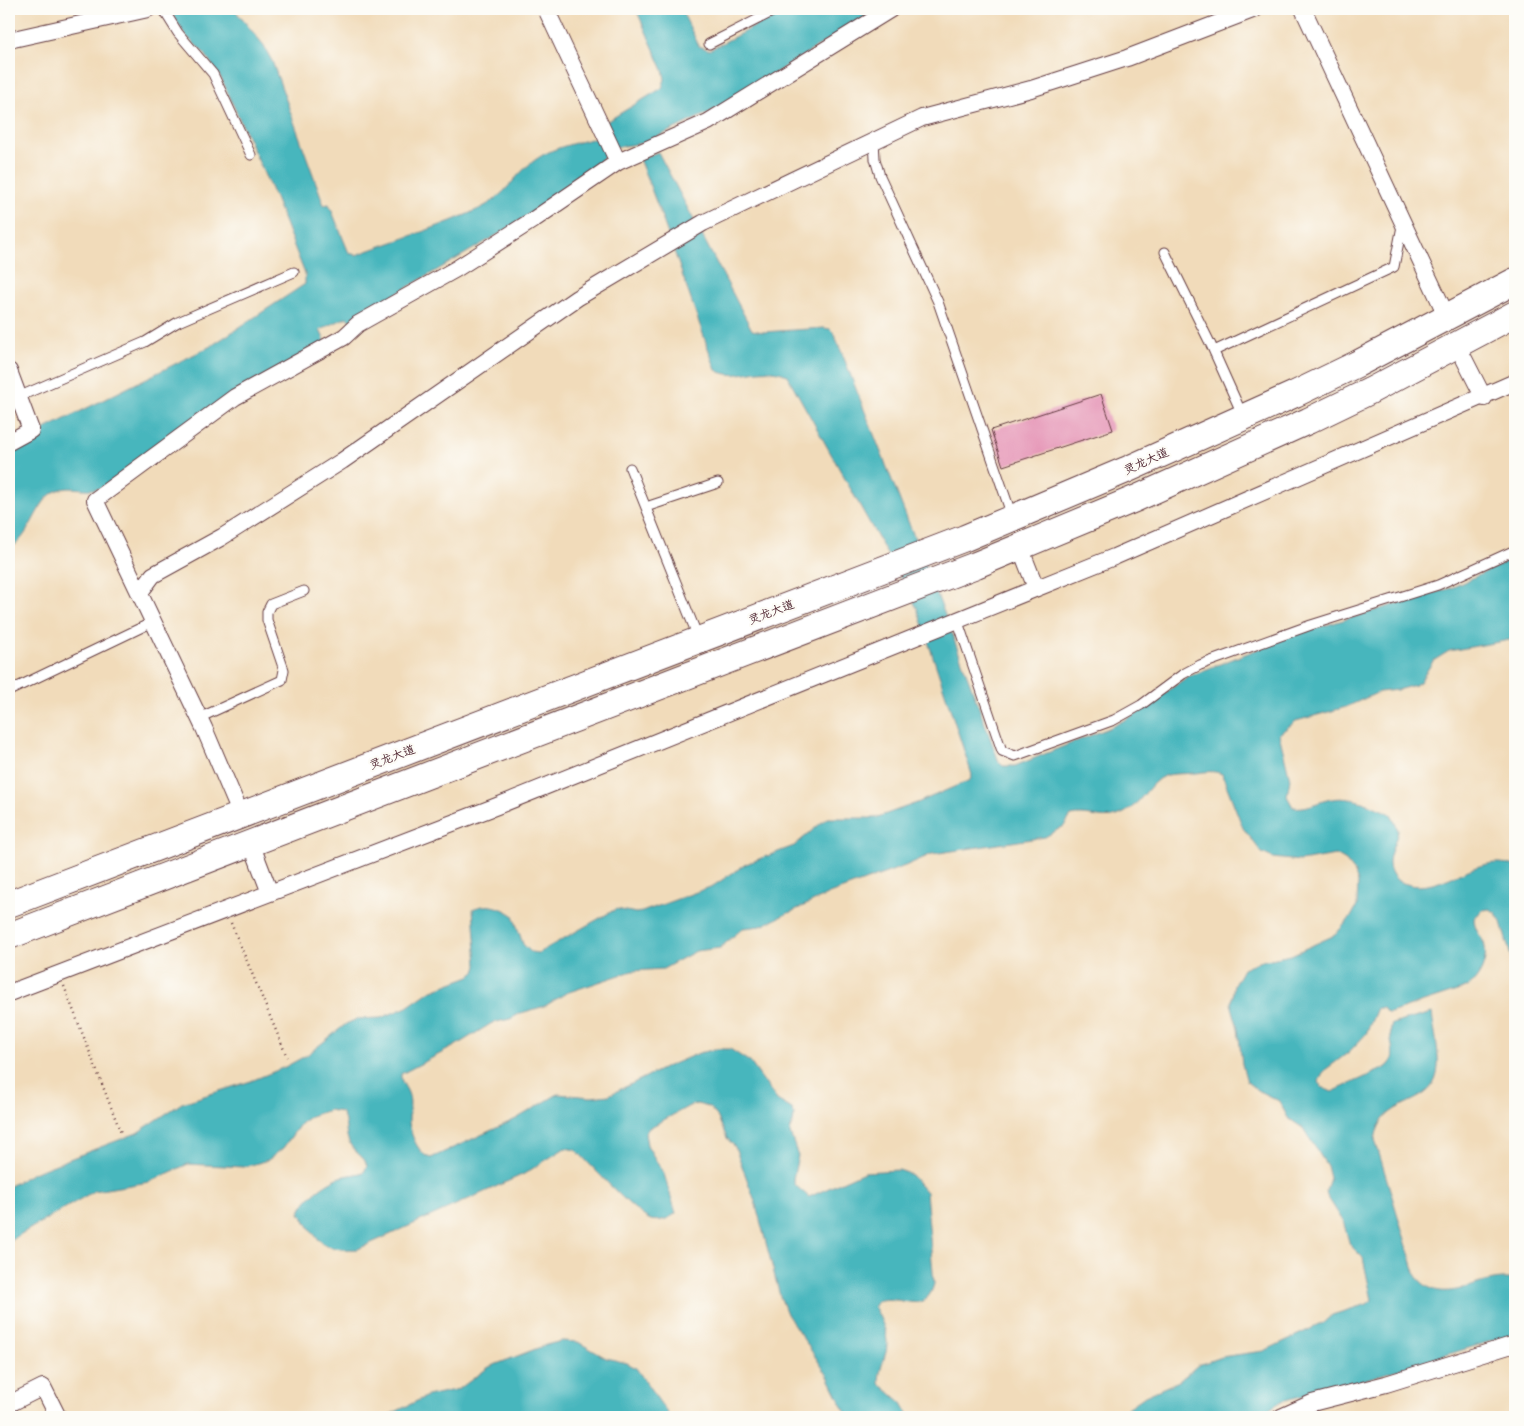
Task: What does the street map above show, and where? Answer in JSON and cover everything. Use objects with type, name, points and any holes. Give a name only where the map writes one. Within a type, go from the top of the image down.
[{"type":"main road","name":"灵龙大道","points":[[9,904],[869,575],[1013,518],[1243,418],[1357,364],[1515,281]]},
{"type":"main road","points":[[9,936],[1020,547],[1245,450],[1370,391],[1515,314]]},
{"type":"street","points":[[9,40],[148,9]]},
{"type":"street","points":[[546,9],[616,157]]},
{"type":"street","points":[[242,815],[200,718],[96,500],[235,397],[344,337],[358,324],[464,264],[616,157],[708,122],[891,9]]},
{"type":"street","points":[[141,592],[153,575],[222,537],[284,499],[577,298],[703,223],[922,118],[1031,89],[1127,58],[1254,9]]},
{"type":"street","points":[[1304,9],[1447,317]]},
{"type":"street","points":[[1458,345],[1484,398]]},
{"type":"street","points":[[9,371],[31,430],[9,442]]},
{"type":"street","points":[[9,992],[534,791],[916,635],[1114,557],[1484,398],[1515,382]]},
{"type":"street","points":[[1020,547],[1036,588]]},
{"type":"street","points":[[251,843],[270,893]]},
{"type":"street","points":[[1282,1417],[1312,1404],[1386,1384],[1515,1344]]},
{"type":"street","points":[[9,1404],[42,1387],[58,1417]]},
{"type":"lane","points":[[163,9],[178,33],[213,74],[250,155]]},
{"type":"lane","points":[[709,44],[778,9]]},
{"type":"lane","points":[[874,140],[875,159],[880,176],[938,302],[1013,518]]},
{"type":"lane","points":[[1214,352],[1394,267],[1402,222]]},
{"type":"lane","points":[[1165,252],[1214,352],[1243,418]]},
{"type":"lane","points":[[18,397],[145,342],[178,322],[294,272]]},
{"type":"lane","points":[[630,468],[699,640]]},
{"type":"lane","points":[[646,507],[718,483]]},
{"type":"lane","points":[[955,620],[1002,751],[1016,756],[1114,720],[1141,706],[1173,681],[1200,665],[1311,625],[1438,585],[1515,550]]},
{"type":"lane","points":[[200,718],[282,680],[284,670],[267,620],[267,612],[272,604],[304,591]]},
{"type":"lane","points":[[9,691],[154,621]]},
{"type":"path","points":[[226,910],[287,1057]]},
{"type":"path","points":[[59,973],[121,1133]]},
{"type":"water","points":[[169,9],[234,9],[262,43],[272,61],[324,205],[329,204],[349,253],[356,255],[435,227],[481,208],[497,198],[521,172],[543,155],[562,147],[611,134],[606,122],[662,88],[665,79],[663,70],[636,9],[681,9],[699,46],[709,50],[788,9],[878,9],[719,108],[644,143],[616,147],[608,152],[590,173],[504,231],[350,321],[347,317],[320,330],[326,343],[101,488],[58,490],[44,501],[23,536],[9,549],[9,447],[211,346],[305,284],[305,274],[275,198],[222,80],[205,54],[185,35]]},
{"type":"water","points":[[658,152],[752,330],[763,332],[824,328],[830,329],[834,333],[945,615],[999,762],[1003,766],[1015,766],[1109,728],[1136,714],[1187,677],[1296,634],[1451,588],[1515,558],[1515,639],[1449,651],[1433,661],[1420,682],[1415,685],[1379,692],[1346,707],[1296,721],[1279,734],[1290,779],[1287,796],[1293,807],[1302,807],[1327,800],[1344,798],[1360,801],[1391,814],[1398,830],[1389,862],[1392,874],[1397,880],[1412,885],[1426,885],[1484,865],[1500,863],[1515,866],[1515,971],[1501,922],[1495,912],[1489,909],[1483,910],[1474,918],[1476,929],[1484,943],[1485,949],[1484,962],[1475,980],[1466,988],[1390,1013],[1387,1013],[1383,1008],[1377,1008],[1366,1034],[1349,1052],[1325,1070],[1319,1081],[1321,1087],[1332,1092],[1385,1068],[1390,1064],[1393,1054],[1392,1024],[1432,1013],[1438,1060],[1437,1074],[1433,1085],[1416,1099],[1395,1109],[1386,1116],[1379,1126],[1375,1140],[1416,1276],[1427,1286],[1438,1291],[1450,1291],[1502,1279],[1515,1280],[1515,1334],[1360,1381],[1282,1401],[1257,1417],[1115,1417],[1145,1396],[1179,1381],[1198,1365],[1221,1357],[1264,1351],[1323,1323],[1332,1315],[1367,1304],[1372,1300],[1363,1258],[1350,1245],[1343,1221],[1327,1196],[1326,1190],[1330,1178],[1327,1166],[1303,1128],[1288,1118],[1279,1101],[1257,1090],[1247,1082],[1242,1064],[1238,1028],[1231,1003],[1234,985],[1243,969],[1261,961],[1291,955],[1335,935],[1351,917],[1357,906],[1358,882],[1354,871],[1346,861],[1336,855],[1300,861],[1273,858],[1262,853],[1243,828],[1222,774],[1212,772],[1164,776],[1153,784],[1132,808],[1117,816],[1106,818],[1082,815],[1071,816],[1064,826],[1045,837],[932,854],[829,894],[761,926],[743,928],[720,948],[696,951],[663,969],[632,971],[566,993],[545,1006],[521,1013],[510,1019],[492,1023],[455,1046],[401,1074],[410,1099],[409,1125],[413,1137],[422,1153],[431,1158],[516,1119],[558,1094],[591,1097],[609,1095],[666,1067],[699,1053],[717,1049],[730,1049],[750,1062],[777,1100],[792,1109],[794,1115],[790,1133],[798,1156],[793,1179],[795,1185],[809,1197],[864,1172],[899,1170],[910,1174],[926,1192],[934,1284],[930,1294],[925,1300],[918,1302],[886,1299],[877,1301],[874,1306],[887,1340],[879,1383],[902,1403],[910,1417],[848,1417],[828,1376],[787,1314],[780,1296],[755,1201],[735,1147],[727,1138],[717,1116],[709,1107],[697,1104],[691,1105],[649,1128],[645,1133],[647,1145],[664,1174],[676,1213],[661,1220],[654,1221],[644,1216],[601,1177],[576,1150],[565,1148],[524,1174],[358,1249],[328,1246],[322,1243],[312,1231],[300,1213],[302,1208],[323,1186],[335,1179],[364,1172],[367,1166],[350,1144],[345,1120],[341,1112],[329,1110],[311,1116],[301,1123],[283,1148],[268,1160],[244,1167],[188,1164],[149,1182],[94,1191],[9,1241],[9,1186],[33,1173],[137,1133],[182,1103],[251,1081],[285,1067],[307,1055],[346,1024],[357,1019],[381,1018],[407,1007],[430,991],[470,976],[475,972],[477,966],[473,909],[494,906],[513,915],[523,944],[531,952],[538,953],[616,909],[636,913],[642,912],[713,886],[746,864],[794,846],[827,818],[875,818],[917,803],[970,780],[972,775],[917,608],[787,375],[767,371],[732,374],[716,370],[639,159]]},
{"type":"water","points":[[562,1341],[578,1342],[606,1358],[627,1363],[636,1368],[670,1417],[574,1417],[559,1410],[512,1417],[385,1417],[427,1396],[459,1389],[489,1367],[546,1345]]},
{"type":"building","points":[[1101,394],[1113,430],[1003,466],[991,430]]}]
